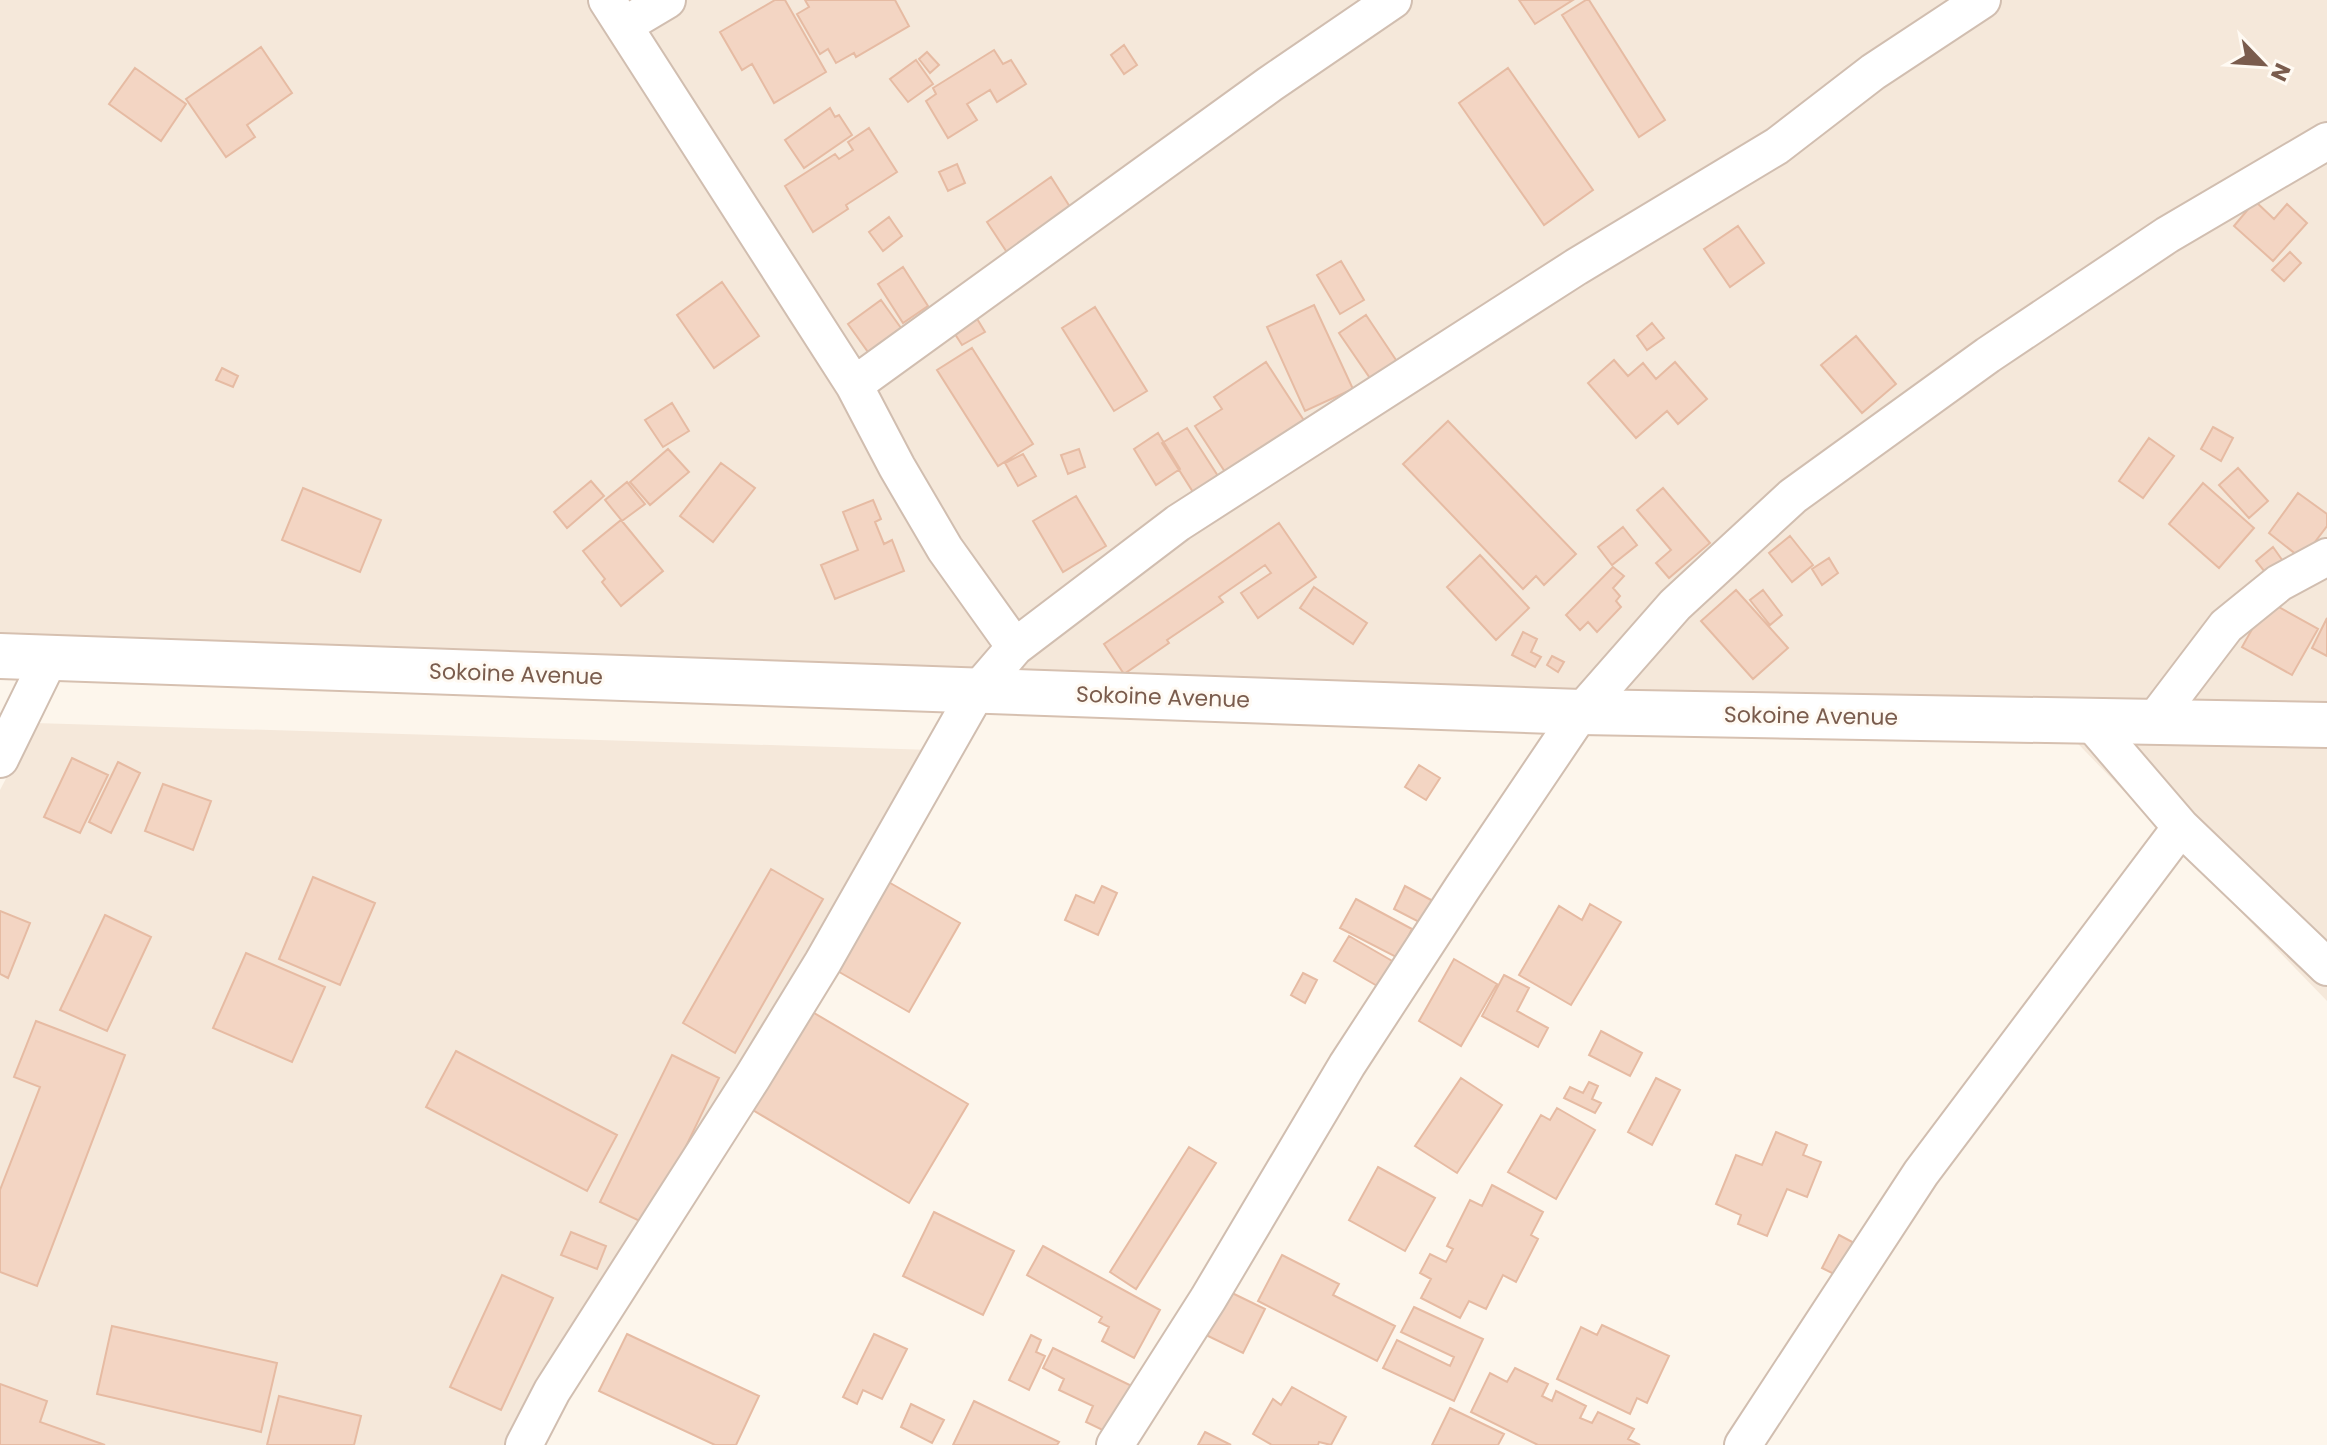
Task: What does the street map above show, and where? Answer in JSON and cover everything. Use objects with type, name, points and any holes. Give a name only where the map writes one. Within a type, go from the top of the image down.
[{"type":"street","points":[[667,0],[616,13],[854,385],[945,549],[1015,647]]},
{"type":"street","points":[[854,385],[1270,84],[1393,0]]},
{"type":"street","points":[[524,1445],[552,1391],[823,962],[977,691],[1015,647],[1178,523],[1562,276],[1777,146],[1873,72],[1982,0]]},
{"type":"street","points":[[1115,1445],[1208,1299],[1347,1065],[1581,712],[1675,605],[1793,496],[1988,355],[2167,235],[2327,141]]},
{"type":"street","points":[[2153,722],[2226,626],[2279,583],[2327,557]]},
{"type":"street","name":"Sokoine Avenue","points":[[0,656],[1581,712],[2327,725]]},
{"type":"street","points":[[0,759],[50,657]]},
{"type":"street","points":[[2090,721],[2181,827],[2327,967]]},
{"type":"street","points":[[1743,1445],[1921,1173],[2181,827]]},
{"type":"shaded area","points":[[0,0],[2327,0],[2327,1001],[2055,720],[0,661]]},
{"type":"shaded area","points":[[35,723],[933,750],[530,1445],[0,1445],[0,790]]},
{"type":"building","points":[[775,0],[785,0],[826,72],[774,103],[752,64],[742,70],[720,32]]},
{"type":"building","points":[[805,0],[895,0],[909,26],[856,57],[854,53],[836,63],[828,49],[820,54],[797,14],[809,7]]},
{"type":"building","points":[[1519,0],[1573,0],[1535,24]]},
{"type":"building","points":[[1589,0],[1665,120],[1639,137],[1562,15]]},
{"type":"building","points":[[1124,45],[1137,65],[1124,74],[1111,55]]},
{"type":"building","points":[[261,47],[292,93],[247,125],[255,137],[226,157],[186,99]]},
{"type":"building","points":[[994,50],[1003,64],[1011,60],[1026,84],[997,102],[990,90],[967,104],[977,120],[948,138],[926,101],[936,94],[933,88]]},
{"type":"building","points":[[927,52],[939,65],[930,73],[919,59]]},
{"type":"building","points":[[916,60],[933,84],[908,102],[890,79]]},
{"type":"building","points":[[135,68],[186,104],[161,141],[109,104]]},
{"type":"building","points":[[1508,68],[1593,190],[1544,225],[1459,103]]},
{"type":"building","points":[[830,108],[835,117],[839,115],[852,135],[804,168],[785,140]]},
{"type":"building","points":[[869,128],[897,172],[846,205],[848,209],[813,232],[785,186],[835,154],[839,159],[853,150],[848,142]]},
{"type":"building","points":[[957,164],[965,183],[948,191],[939,172]]},
{"type":"building","points":[[1051,177],[1070,207],[1028,236],[1034,245],[1012,260],[987,222]]},
{"type":"building","points":[[2255,201],[2274,219],[2287,204],[2307,223],[2273,261],[2234,226]]},
{"type":"building","points":[[889,217],[902,236],[883,251],[869,232]]},
{"type":"building","points":[[1738,226],[1764,263],[1730,287],[1704,249]]},
{"type":"building","points":[[2290,252],[2301,263],[2284,281],[2272,270]]},
{"type":"building","points":[[1341,261],[1364,300],[1340,314],[1317,275]]},
{"type":"building","points":[[903,267],[928,306],[903,323],[878,284]]},
{"type":"building","points":[[722,282],[759,336],[714,368],[677,315]]},
{"type":"building","points":[[881,300],[901,328],[868,352],[848,324]]},
{"type":"building","points":[[1314,305],[1353,389],[1305,411],[1267,327]]},
{"type":"building","points":[[1095,307],[1147,391],[1114,411],[1062,328]]},
{"type":"building","points":[[1366,315],[1398,363],[1372,381],[1339,333]]},
{"type":"building","points":[[976,317],[985,332],[962,345],[953,331]]},
{"type":"building","points":[[1652,323],[1664,338],[1647,350],[1637,336]]},
{"type":"building","points":[[1856,336],[1896,384],[1862,413],[1821,365]]},
{"type":"building","points":[[972,348],[1033,444],[998,466],[937,370]]},
{"type":"building","points":[[1614,360],[1628,376],[1643,363],[1656,379],[1675,362],[1707,399],[1678,424],[1667,411],[1636,438],[1588,383]]},
{"type":"building","points":[[1266,362],[1305,422],[1231,481],[1195,426],[1222,409],[1214,397]]},
{"type":"building","points":[[222,368],[238,376],[233,387],[216,380]]},
{"type":"building","points":[[672,403],[689,431],[663,447],[645,420]]},
{"type":"building","points":[[1448,421],[1576,554],[1544,585],[1536,576],[1523,589],[1403,464]]},
{"type":"building","points":[[2213,427],[2233,438],[2221,461],[2201,449]]},
{"type":"building","points":[[1187,428],[1218,476],[1193,492],[1162,443]]},
{"type":"building","points":[[1158,433],[1180,469],[1156,485],[1134,449]]},
{"type":"building","points":[[2149,438],[2174,456],[2143,498],[2119,481]]},
{"type":"building","points":[[668,449],[689,472],[650,505],[630,482]]},
{"type":"building","points":[[1079,449],[1085,467],[1068,474],[1061,455]]},
{"type":"building","points":[[1023,454],[1036,476],[1018,486],[1005,463]]},
{"type":"building","points":[[721,463],[755,488],[713,542],[680,516]]},
{"type":"building","points":[[2238,468],[2268,501],[2249,518],[2219,485]]},
{"type":"building","points":[[591,481],[604,496],[567,528],[554,512]]},
{"type":"building","points":[[627,482],[645,504],[622,521],[605,500]]},
{"type":"building","points":[[2203,483],[2254,528],[2219,568],[2169,524]]},
{"type":"building","points":[[303,488],[381,520],[360,572],[282,540]]},
{"type":"building","points":[[1663,488],[1710,543],[1669,578],[1656,563],[1671,550],[1637,510]]},
{"type":"building","points":[[2298,493],[2327,514],[2327,526],[2302,559],[2269,533]]},
{"type":"building","points":[[1076,496],[1106,546],[1063,572],[1033,521]]},
{"type":"building","points":[[873,500],[881,519],[875,522],[884,544],[892,540],[904,571],[835,599],[821,565],[858,550],[843,512]]},
{"type":"building","points":[[621,520],[663,571],[621,606],[583,551]]},
{"type":"building","points":[[1279,523],[1316,577],[1258,618],[1241,593],[1271,573],[1265,565],[1219,597],[1223,602],[1124,674],[1104,644]]},
{"type":"building","points":[[1623,527],[1637,545],[1612,565],[1598,547]]},
{"type":"building","points":[[1790,536],[1813,565],[1792,582],[1769,553]]},
{"type":"building","points":[[2273,547],[2285,564],[2269,577],[2256,561]]},
{"type":"building","points":[[1480,555],[1529,608],[1496,640],[1447,587]]},
{"type":"building","points":[[1829,558],[1838,573],[1822,585],[1812,569]]},
{"type":"building","points":[[1613,567],[1624,576],[1613,588],[1620,596],[1616,601],[1621,607],[1597,632],[1588,622],[1580,630],[1566,615]]},
{"type":"building","points":[[1314,587],[1367,623],[1353,644],[1300,608]]},
{"type":"building","points":[[1736,590],[1788,648],[1753,679],[1701,621]]},
{"type":"building","points":[[1763,590],[1782,615],[1770,625],[1750,600]]},
{"type":"building","points":[[2268,601],[2318,629],[2292,675],[2242,647]]},
{"type":"building","points":[[2327,618],[2327,656],[2312,648]]},
{"type":"building","points":[[1523,632],[1537,639],[1531,652],[1541,657],[1535,667],[1512,655]]},
{"type":"building","points":[[1552,656],[1564,662],[1558,672],[1547,665]]},
{"type":"building","points":[[72,758],[108,775],[80,833],[44,817]]},
{"type":"building","points":[[118,762],[140,773],[111,833],[89,822]]},
{"type":"building","points":[[1419,765],[1440,778],[1426,800],[1405,787]]},
{"type":"building","points":[[163,784],[211,801],[193,850],[145,831]]},
{"type":"building","points":[[771,869],[823,899],[735,1053],[683,1023]]},
{"type":"building","points":[[313,877],[375,903],[340,985],[279,959]]},
{"type":"building","points":[[885,880],[960,923],[909,1012],[834,969]]},
{"type":"building","points":[[1102,886],[1117,893],[1098,935],[1065,920],[1076,895],[1094,903]]},
{"type":"building","points":[[1405,886],[1433,901],[1421,923],[1394,909]]},
{"type":"building","points":[[1356,899],[1412,929],[1398,958],[1340,928]]},
{"type":"building","points":[[1590,904],[1621,922],[1571,1005],[1519,975],[1559,906],[1582,920]]},
{"type":"building","points":[[0,911],[30,923],[8,978],[0,974]]},
{"type":"building","points":[[105,915],[151,937],[107,1031],[60,1010]]},
{"type":"building","points":[[1349,936],[1394,962],[1379,987],[1334,961]]},
{"type":"building","points":[[246,953],[325,987],[292,1062],[213,1028]]},
{"type":"building","points":[[1454,959],[1497,984],[1461,1046],[1419,1021]]},
{"type":"building","points":[[1303,973],[1317,980],[1305,1003],[1291,995]]},
{"type":"building","points":[[1504,975],[1529,988],[1517,1011],[1548,1028],[1538,1047],[1482,1016]]},
{"type":"building","points":[[804,1007],[968,1104],[909,1203],[746,1106]]},
{"type":"building","points":[[36,1021],[125,1055],[37,1286],[0,1272],[0,1190],[40,1087],[14,1077]]},
{"type":"building","points":[[1601,1031],[1642,1053],[1630,1076],[1589,1055]]},
{"type":"building","points":[[456,1051],[617,1135],[587,1191],[426,1107]]},
{"type":"building","points":[[672,1055],[719,1078],[648,1225],[600,1202]]},
{"type":"building","points":[[1461,1078],[1502,1105],[1457,1173],[1415,1146]]},
{"type":"building","points":[[1656,1078],[1680,1090],[1652,1145],[1628,1132]]},
{"type":"building","points":[[1589,1082],[1598,1086],[1592,1099],[1601,1103],[1595,1113],[1564,1098],[1570,1087],[1583,1093]]},
{"type":"building","points":[[1557,1108],[1595,1130],[1556,1199],[1508,1172],[1541,1115],[1550,1120]]},
{"type":"building","points":[[1776,1132],[1807,1145],[1803,1155],[1821,1162],[1807,1197],[1787,1189],[1767,1236],[1738,1224],[1741,1215],[1716,1204],[1736,1155],[1762,1165]]},
{"type":"building","points":[[1189,1147],[1216,1163],[1136,1289],[1110,1272]]},
{"type":"building","points":[[1378,1167],[1435,1198],[1405,1251],[1349,1220]]},
{"type":"building","points":[[1492,1185],[1543,1212],[1531,1235],[1538,1239],[1516,1282],[1503,1275],[1486,1309],[1469,1301],[1460,1318],[1421,1298],[1431,1279],[1420,1273],[1430,1254],[1446,1262],[1453,1249],[1447,1246],[1470,1200],[1482,1206]]},
{"type":"building","points":[[934,1212],[1014,1251],[983,1315],[903,1276]]},
{"type":"building","points":[[571,1232],[606,1246],[597,1269],[561,1255]]},
{"type":"building","points":[[1839,1235],[1858,1245],[1842,1278],[1822,1268]]},
{"type":"building","points":[[1043,1246],[1160,1310],[1134,1358],[1102,1341],[1109,1327],[1099,1322],[1102,1317],[1027,1275]]},
{"type":"building","points":[[1282,1255],[1339,1284],[1333,1295],[1395,1326],[1377,1361],[1258,1301]]},
{"type":"building","points":[[502,1275],[553,1298],[501,1410],[450,1387]]},
{"type":"building","points":[[1228,1291],[1265,1309],[1243,1353],[1206,1335]]},
{"type":"building","points":[[1414,1307],[1483,1339],[1454,1401],[1383,1368],[1397,1340],[1450,1366],[1454,1357],[1401,1332]]},
{"type":"building","points":[[1602,1325],[1669,1356],[1647,1403],[1637,1398],[1630,1414],[1557,1379],[1581,1327],[1597,1335]]},
{"type":"building","points":[[112,1326],[277,1363],[261,1432],[97,1394]]},
{"type":"building","points":[[627,1334],[759,1396],[736,1445],[715,1445],[599,1391]]},
{"type":"building","points":[[874,1334],[907,1349],[882,1399],[863,1390],[857,1404],[843,1397]]},
{"type":"building","points":[[1031,1335],[1041,1340],[1036,1352],[1045,1356],[1029,1390],[1009,1380]]},
{"type":"building","points":[[1053,1348],[1138,1389],[1115,1436],[1086,1422],[1093,1406],[1059,1390],[1064,1379],[1043,1368]]},
{"type":"building","points":[[1515,1368],[1548,1384],[1542,1396],[1552,1401],[1556,1391],[1586,1406],[1580,1418],[1592,1423],[1598,1412],[1634,1429],[1628,1439],[1640,1445],[1538,1445],[1471,1412],[1490,1373],[1507,1382]]},
{"type":"building","points":[[0,1384],[47,1401],[40,1422],[105,1445],[0,1445]]},
{"type":"building","points":[[1292,1387],[1346,1417],[1331,1445],[1319,1442],[1318,1445],[1272,1445],[1253,1434],[1273,1399],[1281,1405]]},
{"type":"building","points":[[279,1396],[361,1416],[354,1445],[267,1445]]},
{"type":"building","points":[[974,1401],[1059,1442],[1057,1445],[953,1445]]},
{"type":"building","points":[[911,1404],[944,1420],[932,1443],[901,1427]]},
{"type":"building","points":[[1450,1408],[1504,1434],[1498,1445],[1432,1445]]},
{"type":"building","points":[[1205,1432],[1231,1445],[1198,1445]]}]
